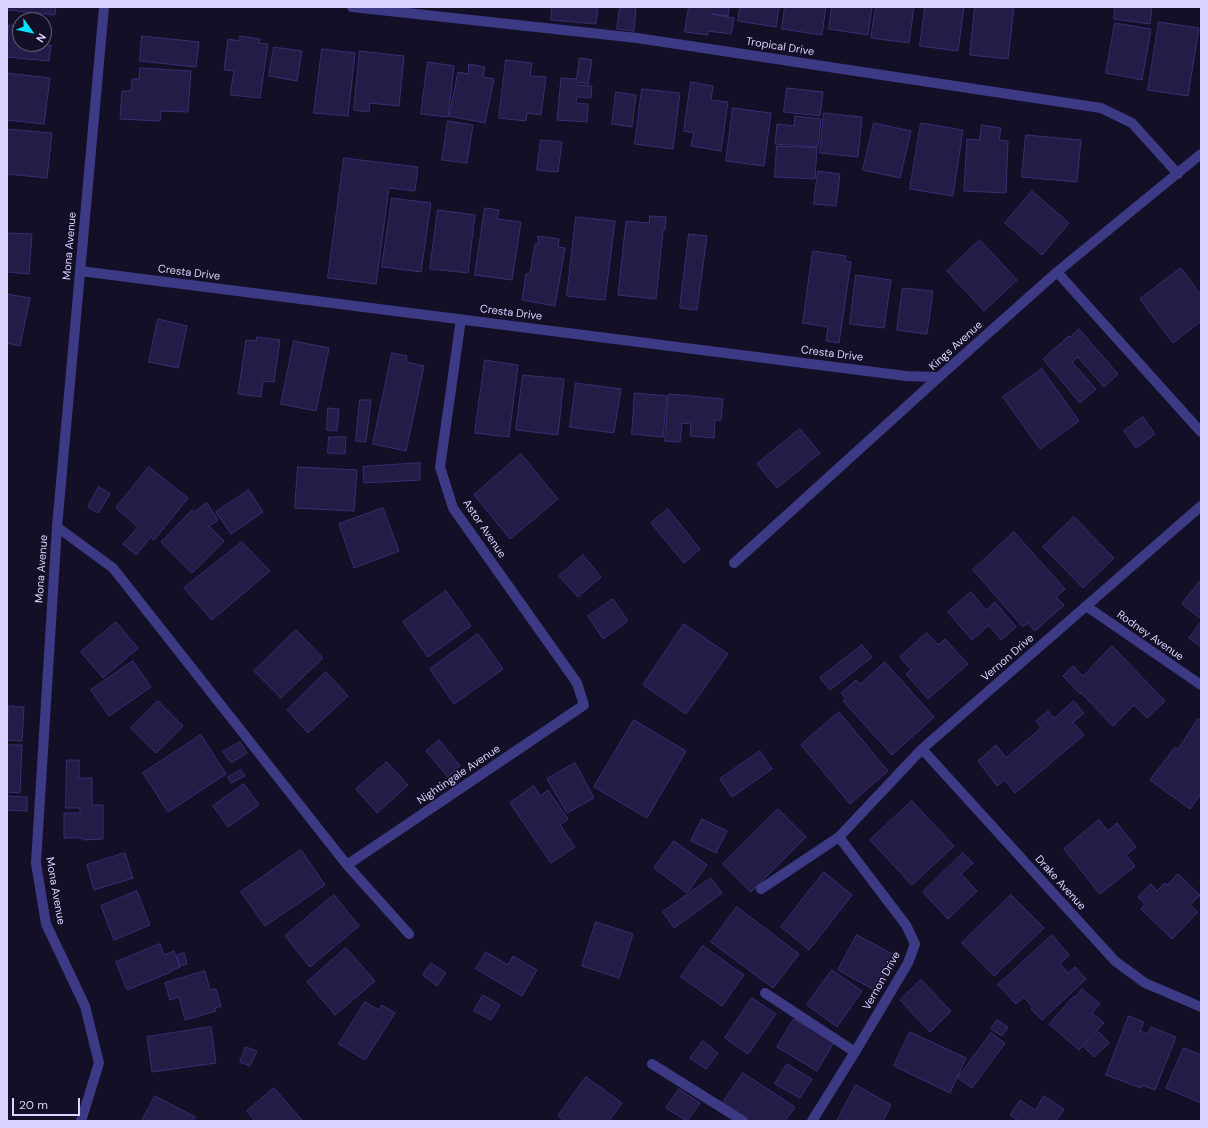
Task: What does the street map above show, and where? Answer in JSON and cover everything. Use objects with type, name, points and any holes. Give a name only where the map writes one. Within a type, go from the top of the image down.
[{"type":"street","name":"Mona Avenue","points":[[81,1121],[98,1063],[85,1006],[46,924],[36,863],[57,527],[104,7]]},
{"type":"street","name":"Tropical Drive","points":[[352,7],[637,38],[1101,108],[1132,123],[1178,174]]},
{"type":"street","name":"Kings Avenue","points":[[734,563],[1057,272],[1201,154]]},
{"type":"street","name":"Cresta Drive","points":[[80,271],[906,376],[939,377]]},
{"type":"street","points":[[1057,272],[1201,432]]},
{"type":"street","name":"Astor Avenue","points":[[461,319],[440,467],[453,508],[577,683],[584,706]]},
{"type":"street","name":"Vernon Drive","points":[[761,889],[839,837],[922,749],[1201,506]]},
{"type":"street","points":[[57,527],[112,568],[347,864],[408,934]]},
{"type":"street","name":"Rodney Avenue","points":[[1086,606],[1201,685]]},
{"type":"street","name":"Nightingale Avenue","points":[[347,864],[584,706]]},
{"type":"street","name":"Drake Avenue","points":[[922,749],[1115,961],[1145,983],[1201,1006]]},
{"type":"street","name":"Vernon Drive","points":[[812,1121],[908,963],[915,944],[906,925],[839,837]]},
{"type":"street","points":[[765,993],[855,1052]]},
{"type":"street","points":[[652,1064],[743,1121]]},
{"type":"building","points":[[7,7],[56,7],[55,15],[52,15],[52,12],[7,10]]},
{"type":"building","points":[[552,7],[598,7],[596,24],[551,20]]},
{"type":"building","points":[[620,7],[636,7],[634,31],[617,29]]},
{"type":"building","points":[[689,7],[729,7],[728,16],[711,14],[734,18],[731,34],[708,31],[708,35],[685,32]]},
{"type":"building","points":[[740,7],[779,7],[776,27],[738,21]]},
{"type":"building","points":[[785,7],[826,7],[822,35],[782,29]]},
{"type":"building","points":[[832,7],[872,7],[868,35],[829,29]]},
{"type":"building","points":[[876,7],[914,7],[909,43],[871,38]]},
{"type":"building","points":[[925,7],[964,7],[958,51],[920,46]]},
{"type":"building","points":[[975,7],[1014,7],[1008,59],[970,55]]},
{"type":"building","points":[[1115,7],[1152,7],[1150,24],[1114,19]]},
{"type":"building","points":[[1159,22],[1199,28],[1188,96],[1148,90]]},
{"type":"building","points":[[1115,23],[1151,29],[1142,80],[1106,73]]},
{"type":"building","points":[[9,25],[12,25],[12,52],[50,52],[49,61],[7,57]]},
{"type":"building","points":[[142,36],[199,42],[196,67],[140,61]]},
{"type":"building","points":[[240,36],[260,39],[259,43],[268,44],[260,98],[230,95],[234,71],[224,70],[228,39],[240,41]]},
{"type":"building","points":[[274,47],[302,51],[297,81],[269,76]]},
{"type":"building","points":[[322,49],[355,53],[348,116],[314,113]]},
{"type":"building","points":[[360,51],[404,56],[399,106],[370,103],[369,112],[354,110]]},
{"type":"building","points":[[580,58],[592,60],[588,84],[578,82],[578,85],[592,86],[591,98],[577,97],[576,103],[588,104],[587,122],[557,120],[561,78],[576,79]]},
{"type":"building","points":[[506,60],[532,63],[530,76],[546,77],[541,115],[527,113],[526,121],[499,118]]},
{"type":"building","points":[[428,62],[454,66],[448,117],[421,114]]},
{"type":"building","points":[[469,64],[485,67],[483,77],[494,79],[485,123],[449,116],[458,72],[468,74]]},
{"type":"building","points":[[140,68],[191,71],[188,112],[161,111],[160,121],[120,119],[122,91],[131,91],[132,79],[139,79]]},
{"type":"building","points":[[7,73],[50,78],[44,124],[7,120]]},
{"type":"building","points":[[691,82],[713,86],[711,100],[728,102],[721,151],[691,146],[694,133],[684,131]]},
{"type":"building","points":[[787,88],[823,92],[820,116],[784,112]]},
{"type":"building","points":[[642,89],[680,93],[673,149],[635,144]]},
{"type":"building","points":[[616,92],[636,95],[632,127],[612,124]]},
{"type":"building","points":[[733,108],[771,113],[764,166],[726,161]]},
{"type":"building","points":[[824,113],[862,117],[858,157],[820,153]]},
{"type":"building","points":[[795,116],[821,119],[818,147],[775,144],[777,124],[794,126]]},
{"type":"building","points":[[448,121],[473,125],[467,163],[442,160]]},
{"type":"building","points":[[874,123],[911,131],[900,178],[863,170]]},
{"type":"building","points":[[921,123],[963,130],[953,196],[910,189]]},
{"type":"building","points":[[982,125],[1001,128],[999,140],[1008,141],[1006,193],[964,191],[967,139],[979,140]]},
{"type":"building","points":[[7,129],[52,133],[47,178],[7,174]]},
{"type":"building","points":[[1026,135],[1081,140],[1077,182],[1022,177]]},
{"type":"building","points":[[541,140],[562,142],[558,172],[537,170]]},
{"type":"building","points":[[777,146],[817,148],[815,179],[775,177]]},
{"type":"building","points":[[344,158],[418,167],[415,191],[389,188],[376,284],[328,278]]},
{"type":"building","points":[[818,171],[840,174],[836,206],[814,204]]},
{"type":"building","points":[[1032,191],[1069,223],[1042,255],[1005,223]]},
{"type":"building","points":[[392,198],[431,203],[421,272],[382,267]]},
{"type":"building","points":[[485,208],[499,210],[497,219],[521,222],[512,280],[475,275]]},
{"type":"building","points":[[438,210],[475,215],[468,273],[430,269]]},
{"type":"building","points":[[650,216],[666,217],[665,230],[663,230],[656,299],[618,295],[626,221],[649,223]]},
{"type":"building","points":[[576,217],[615,221],[605,300],[567,296]]},
{"type":"building","points":[[7,233],[32,234],[29,274],[7,272]]},
{"type":"building","points":[[689,234],[707,236],[697,310],[680,308]]},
{"type":"building","points":[[538,236],[559,239],[558,247],[565,248],[555,306],[522,300],[526,274],[530,274],[535,244],[538,244]]},
{"type":"building","points":[[980,240],[1017,280],[984,311],[947,271]]},
{"type":"building","points":[[813,251],[846,256],[845,261],[851,262],[839,343],[826,341],[828,327],[803,323]]},
{"type":"building","points":[[1181,268],[1201,295],[1201,321],[1173,343],[1140,299]]},
{"type":"building","points":[[856,275],[891,280],[884,328],[850,324]]},
{"type":"building","points":[[903,288],[933,291],[927,334],[897,330]]},
{"type":"building","points":[[7,294],[30,298],[20,346],[7,343]]},
{"type":"building","points":[[158,319],[187,326],[178,368],[149,362]]},
{"type":"building","points":[[1079,329],[1118,374],[1104,387],[1078,357],[1072,362],[1096,389],[1080,403],[1043,359]]},
{"type":"building","points":[[257,337],[280,340],[274,382],[263,381],[261,397],[238,394],[246,340],[256,341]]},
{"type":"building","points":[[294,341],[329,348],[316,411],[281,404]]},
{"type":"building","points":[[392,353],[407,356],[406,362],[424,366],[406,451],[373,444]]},
{"type":"building","points":[[485,360],[518,365],[509,437],[475,433]]},
{"type":"building","points":[[1042,369],[1079,421],[1040,449],[1003,397]]},
{"type":"building","points":[[523,375],[564,379],[558,435],[516,430]]},
{"type":"building","points":[[576,383],[621,389],[614,433],[570,427]]},
{"type":"building","points":[[635,393],[667,396],[663,437],[632,434]]},
{"type":"building","points":[[669,394],[723,399],[721,420],[715,420],[714,438],[690,436],[691,424],[682,423],[680,442],[665,441]]},
{"type":"building","points":[[360,400],[371,400],[366,442],[356,441]]},
{"type":"building","points":[[328,408],[339,409],[337,431],[327,430]]},
{"type":"building","points":[[1143,417],[1155,434],[1136,448],[1124,431]]},
{"type":"building","points":[[800,429],[820,453],[777,488],[757,464]]},
{"type":"building","points":[[329,437],[346,437],[345,454],[328,453]]},
{"type":"building","points":[[521,454],[558,499],[510,539],[474,495]]},
{"type":"building","points":[[420,463],[420,480],[364,483],[363,467]]},
{"type":"building","points":[[149,467],[188,498],[154,540],[151,537],[136,555],[123,544],[138,527],[116,508]]},
{"type":"building","points":[[298,467],[357,470],[354,511],[295,508]]},
{"type":"building","points":[[99,487],[110,494],[98,513],[88,507]]},
{"type":"building","points":[[249,490],[263,512],[231,534],[216,512]]},
{"type":"building","points":[[207,503],[218,520],[209,526],[224,541],[192,573],[161,542],[192,510],[194,512]]},
{"type":"building","points":[[383,508],[399,551],[354,568],[339,524]]},
{"type":"building","points":[[668,509],[700,549],[684,563],[651,523]]},
{"type":"building","points":[[1074,517],[1114,558],[1083,588],[1043,547]]},
{"type":"building","points":[[1014,532],[1065,589],[1056,597],[1064,605],[1035,631],[1028,623],[1023,627],[973,570]]},
{"type":"building","points":[[242,542],[270,571],[212,620],[184,588]]},
{"type":"building","points":[[583,555],[601,577],[578,597],[559,576]]},
{"type":"building","points":[[1201,580],[1201,619],[1182,604]]},
{"type":"building","points":[[446,591],[471,626],[428,657],[403,622]]},
{"type":"building","points":[[971,592],[986,610],[995,602],[1016,627],[1001,640],[989,625],[972,640],[948,612]]},
{"type":"building","points":[[613,599],[628,621],[603,639],[588,616]]},
{"type":"building","points":[[116,622],[138,648],[103,678],[81,652]]},
{"type":"building","points":[[1201,622],[1201,647],[1189,638]]},
{"type":"building","points":[[684,624],[728,654],[686,714],[643,685]]},
{"type":"building","points":[[296,630],[323,658],[281,698],[254,671]]},
{"type":"building","points":[[927,633],[938,645],[945,639],[968,664],[928,699],[906,674],[911,670],[900,657]]},
{"type":"building","points":[[478,634],[503,669],[454,704],[430,669]]},
{"type":"building","points":[[862,645],[872,657],[830,690],[820,678]]},
{"type":"building","points":[[1112,646],[1165,701],[1147,718],[1134,705],[1113,726],[1063,676],[1073,666],[1083,676]]},
{"type":"building","points":[[133,661],[151,687],[109,716],[91,690]]},
{"type":"building","points":[[885,662],[934,717],[892,755],[843,701],[846,698],[841,693],[856,680],[860,684]]},
{"type":"building","points":[[326,672],[348,696],[308,733],[287,710]]},
{"type":"building","points":[[158,701],[183,726],[156,753],[131,728]]},
{"type":"building","points":[[1074,701],[1084,713],[1073,722],[1084,735],[1015,793],[1005,780],[997,786],[978,761],[996,745],[1006,758],[1041,728],[1036,721],[1048,711],[1054,718]]},
{"type":"building","points":[[9,706],[24,707],[22,741],[7,740]]},
{"type":"building","points":[[839,712],[888,771],[850,804],[801,745]]},
{"type":"building","points":[[1198,719],[1201,721],[1201,794],[1190,809],[1150,780],[1175,747],[1178,749]]},
{"type":"building","points":[[634,720],[686,751],[647,818],[594,787]]},
{"type":"building","points":[[201,735],[226,774],[168,812],[143,773]]},
{"type":"building","points":[[439,740],[460,766],[448,777],[426,751]]},
{"type":"building","points":[[240,742],[247,753],[231,763],[223,752]]},
{"type":"building","points":[[7,745],[22,745],[20,793],[7,792]]},
{"type":"building","points":[[760,751],[772,769],[732,797],[720,779]]},
{"type":"building","points":[[67,760],[79,760],[79,778],[92,778],[92,805],[103,805],[103,839],[83,840],[81,838],[64,838],[64,813],[80,813],[80,808],[66,808]]},
{"type":"building","points":[[387,762],[408,785],[377,813],[356,789]]},
{"type":"building","points":[[575,763],[594,798],[567,813],[547,779]]},
{"type":"building","points":[[241,770],[245,776],[231,783],[228,777]]},
{"type":"building","points":[[244,784],[259,805],[228,827],[213,806]]},
{"type":"building","points":[[534,786],[540,796],[548,790],[568,819],[560,825],[575,847],[551,863],[510,803]]},
{"type":"building","points":[[7,796],[27,797],[27,811],[7,810]]},
{"type":"building","points":[[912,801],[954,846],[912,885],[870,840]]},
{"type":"building","points":[[778,809],[806,837],[751,892],[723,864]]},
{"type":"building","points":[[702,819],[727,831],[716,853],[691,841]]},
{"type":"building","points":[[1099,820],[1108,831],[1117,823],[1136,847],[1126,855],[1135,866],[1100,894],[1064,849]]},
{"type":"building","points":[[674,841],[707,865],[687,893],[654,868]]},
{"type":"building","points":[[301,850],[325,885],[265,926],[241,892]]},
{"type":"building","points":[[125,853],[133,878],[94,890],[87,865]]},
{"type":"building","points":[[963,853],[973,863],[961,874],[977,891],[948,919],[923,892]]},
{"type":"building","points":[[824,872],[852,895],[809,950],[781,927]]},
{"type":"building","points":[[1178,874],[1200,895],[1190,905],[1198,912],[1172,939],[1141,909],[1145,904],[1138,897],[1151,884],[1157,891],[1165,883],[1167,885]]},
{"type":"building","points":[[711,878],[722,893],[674,928],[663,912]]},
{"type":"building","points":[[137,891],[150,925],[114,940],[101,906]]},
{"type":"building","points":[[334,895],[359,926],[310,967],[285,936]]},
{"type":"building","points":[[1011,895],[1044,928],[994,976],[962,943]]},
{"type":"building","points":[[737,907],[799,954],[773,988],[711,942]]},
{"type":"building","points":[[596,922],[633,934],[619,978],[582,966]]},
{"type":"building","points":[[857,935],[896,956],[876,991],[838,970]]},
{"type":"building","points":[[1052,935],[1069,955],[1060,964],[1068,973],[1075,967],[1086,979],[1042,1020],[1031,1009],[1033,1008],[1024,997],[1016,1004],[998,985]]},
{"type":"building","points":[[160,944],[164,955],[174,951],[180,967],[127,990],[116,962]]},
{"type":"building","points":[[703,946],[744,975],[722,1006],[681,977]]},
{"type":"building","points":[[346,948],[375,981],[335,1015],[307,982]]},
{"type":"building","points":[[486,952],[508,965],[513,956],[537,970],[522,996],[476,969]]},
{"type":"building","points":[[184,953],[187,964],[180,966],[177,955]]},
{"type":"building","points":[[431,963],[446,973],[437,986],[423,975]]},
{"type":"building","points":[[832,970],[862,991],[837,1027],[807,1005]]},
{"type":"building","points":[[205,971],[210,990],[216,989],[221,1006],[215,1008],[216,1011],[185,1020],[179,997],[170,1000],[165,983]]},
{"type":"building","points":[[921,980],[951,1011],[930,1032],[900,1000]]},
{"type":"building","points":[[1082,989],[1100,1004],[1092,1013],[1104,1023],[1079,1050],[1049,1024]]},
{"type":"building","points":[[483,995],[500,1005],[491,1020],[474,1011]]},
{"type":"building","points":[[752,998],[776,1014],[748,1054],[725,1038]]},
{"type":"building","points":[[365,1002],[379,1010],[382,1005],[395,1013],[365,1060],[339,1044]]},
{"type":"building","points":[[1129,1016],[1144,1022],[1140,1031],[1148,1034],[1151,1027],[1176,1037],[1155,1090],[1142,1085],[1141,1088],[1106,1075]]},
{"type":"building","points":[[794,1019],[834,1042],[817,1071],[777,1047]]},
{"type":"building","points":[[997,1020],[1008,1027],[1002,1036],[991,1029]]},
{"type":"building","points":[[211,1027],[216,1063],[152,1072],[147,1037]]},
{"type":"building","points":[[910,1032],[966,1058],[950,1093],[894,1066]]},
{"type":"building","points":[[1099,1032],[1109,1043],[1094,1057],[1084,1047]]},
{"type":"building","points":[[991,1033],[1005,1043],[972,1088],[958,1078]]},
{"type":"building","points":[[703,1041],[718,1053],[706,1069],[690,1058]]},
{"type":"building","points":[[246,1047],[257,1051],[250,1066],[240,1062]]},
{"type":"building","points":[[1184,1048],[1201,1055],[1201,1103],[1166,1088]]},
{"type":"building","points":[[787,1064],[812,1079],[800,1098],[775,1084]]},
{"type":"building","points":[[743,1073],[795,1107],[785,1121],[748,1121],[722,1104]]},
{"type":"building","points":[[586,1077],[622,1103],[609,1121],[565,1121],[558,1116]]},
{"type":"building","points":[[856,1085],[891,1105],[883,1121],[837,1121]]},
{"type":"building","points":[[274,1088],[302,1120],[301,1121],[255,1121],[247,1111]]},
{"type":"building","points":[[679,1089],[700,1103],[687,1121],[666,1108]]},
{"type":"building","points":[[155,1096],[195,1117],[193,1121],[142,1121]]},
{"type":"building","points":[[1044,1096],[1064,1109],[1056,1121],[1019,1121],[1010,1115],[1020,1100],[1035,1110]]}]
